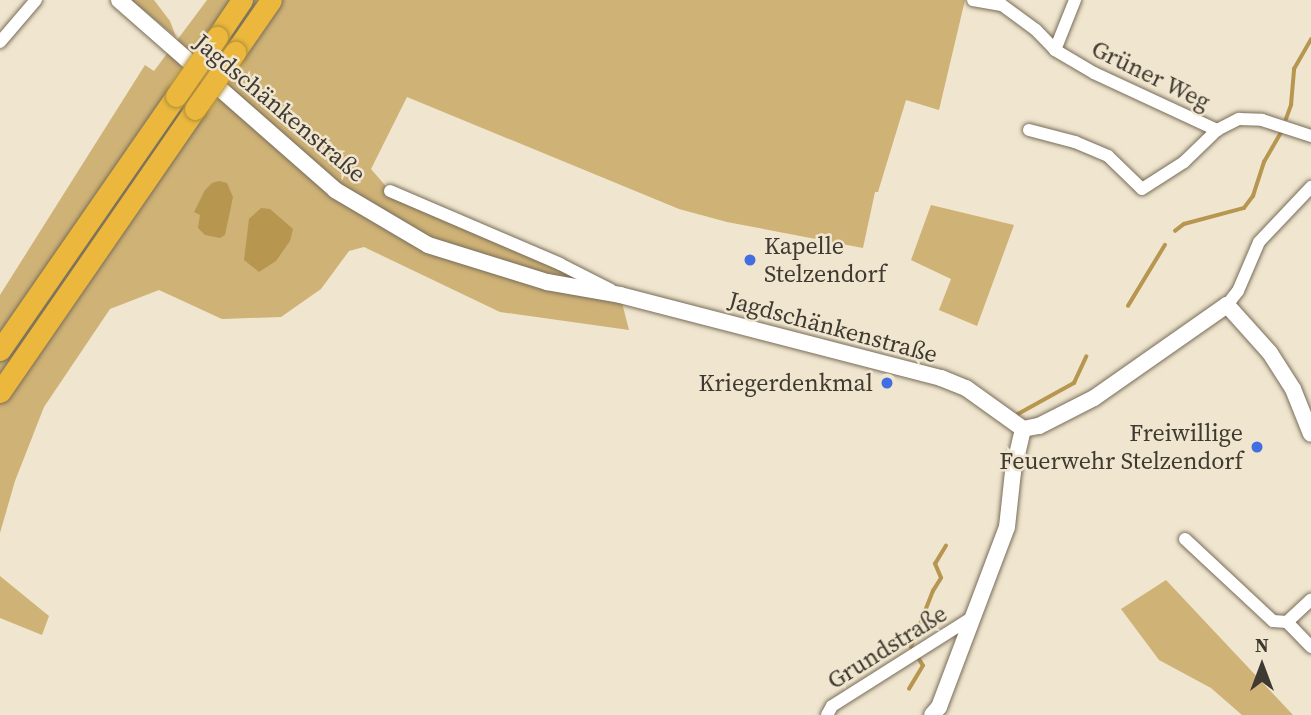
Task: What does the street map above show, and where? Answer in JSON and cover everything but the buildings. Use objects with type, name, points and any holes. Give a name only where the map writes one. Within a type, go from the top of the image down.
[{"type":"highway","points":[[0,350],[242,0]]},
{"type":"highway","points":[[0,392],[271,0]]},
{"type":"main road","name":"Jagdschänkenstraße","points":[[119,0],[335,190],[428,246],[547,282],[620,295],[941,378],[966,388],[1023,429]]},
{"type":"main road","points":[[932,715],[939,707],[1007,527],[1013,472],[1023,429],[1039,426],[1094,398],[1227,305],[1270,352],[1293,389],[1311,434]]},
{"type":"street","points":[[0,42],[36,0]]},
{"type":"street","name":"Grüner Weg","points":[[973,0],[1002,5],[1036,30],[1055,50],[1149,101],[1217,130],[1239,119],[1262,120],[1311,136]]},
{"type":"street","name":"Grüner Weg","points":[[1055,50],[1075,0]]},
{"type":"street","points":[[1029,130],[1075,142],[1108,156],[1142,189],[1184,162],[1217,130]]},
{"type":"street","points":[[1227,305],[1238,291],[1259,242],[1311,187]]},
{"type":"street","name":"Jagdschänkenstraße","points":[[390,191],[560,264],[620,295]]},
{"type":"street","points":[[1185,538],[1273,621],[1287,622],[1311,647]]},
{"type":"street","points":[[1287,622],[1311,600]]},
{"type":"street","name":"Grundstraße","points":[[827,715],[832,706],[973,617]]},
{"type":"shaded area","points":[[131,0],[154,0],[170,21],[176,37]]},
{"type":"shaded area","points":[[207,0],[965,0],[939,110],[906,100],[878,192],[875,192],[863,248],[727,222],[679,209],[407,97],[371,169],[390,191],[620,295],[629,330],[500,312],[364,247],[349,251],[321,289],[281,317],[222,319],[159,290],[110,309],[44,407],[15,481],[0,533],[0,295],[145,65],[154,71]]},
{"type":"shaded area","points":[[212,183],[227,183],[233,197],[225,235],[220,238],[205,235],[198,228],[200,215],[194,212],[205,190]]},
{"type":"shaded area","points":[[931,205],[1014,225],[977,326],[939,310],[951,279],[911,260]]},
{"type":"shaded area","points":[[261,208],[270,209],[293,229],[290,241],[276,261],[259,272],[244,260],[249,219]]},
{"type":"shaded area","points":[[0,576],[49,616],[42,635],[0,618]]},
{"type":"shaded area","points":[[1166,580],[1293,715],[1242,715],[1211,688],[1159,660],[1121,609]]},
{"type":"waterway","points":[[1286,119],[1291,105],[1294,69],[1311,40]]},
{"type":"waterway","points":[[1175,231],[1184,224],[1244,208],[1253,196],[1264,162],[1281,133]]},
{"type":"waterway","points":[[1128,306],[1165,245]]},
{"type":"waterway","points":[[1018,414],[1074,383],[1086,357]]},
{"type":"waterway","points":[[909,689],[923,666],[911,647],[933,591],[941,578],[935,564],[946,546]]},
{"type":"place","name":"Kapelle Stelzendorf","points":[[750,260]]},
{"type":"place","name":"Kriegerdenkmal","points":[[887,383]]},
{"type":"place","name":"Freiwillige Feuerwehr Stelzendorf","points":[[1257,447]]}]
